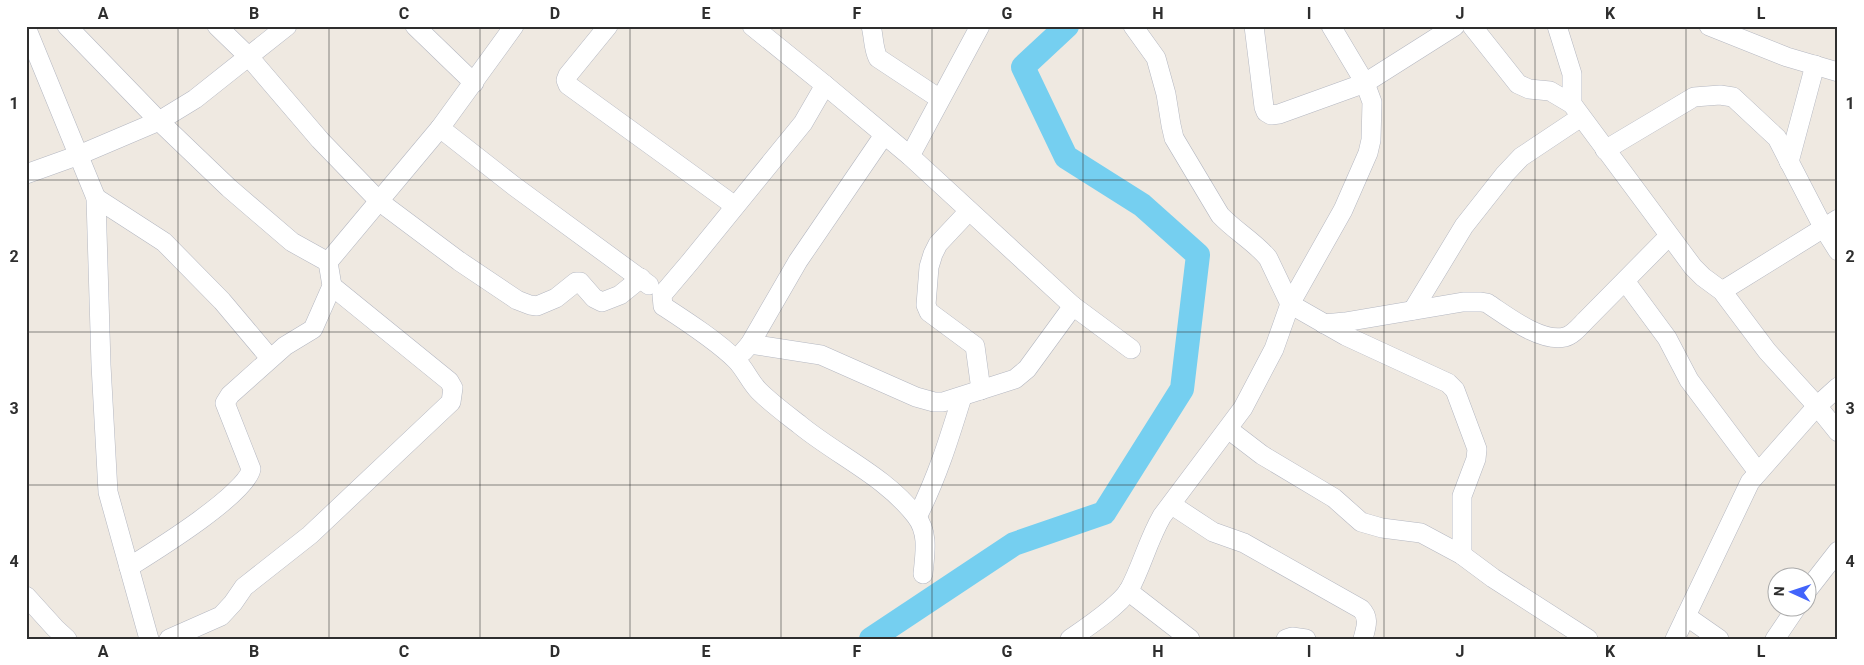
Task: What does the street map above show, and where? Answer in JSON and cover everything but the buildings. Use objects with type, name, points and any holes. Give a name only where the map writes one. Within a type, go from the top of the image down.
[{"type":"street","points":[[26,26],[96,198],[101,365],[108,492],[149,639]]},
{"type":"street","points":[[67,26],[158,121],[229,188],[292,242],[328,262]]},
{"type":"street","points":[[217,26],[249,57],[320,140],[380,202],[459,261],[517,300],[537,306],[556,298],[576,282],[580,282],[594,298],[602,302],[620,295],[641,278]]},
{"type":"street","points":[[26,174],[79,155],[158,121],[195,99],[287,26]]},
{"type":"street","points":[[415,26],[474,84]]},
{"type":"street","points":[[328,262],[440,128],[474,84],[514,26]]},
{"type":"street","points":[[608,26],[568,75],[566,80],[568,85],[735,206]]},
{"type":"street","points":[[752,26],[910,156],[1072,306],[1131,350]]},
{"type":"street","points":[[871,26],[874,35],[874,52],[878,58],[940,99]]},
{"type":"street","points":[[910,156],[980,26]]},
{"type":"street","points":[[1134,26],[1156,58],[1166,94],[1171,125],[1181,149],[1220,215],[1268,258],[1290,304],[1324,324],[1448,384],[1455,390],[1477,449],[1476,459],[1462,496],[1462,555]]},
{"type":"street","points":[[1254,26],[1266,112],[1271,114],[1279,114],[1365,83],[1455,26]]},
{"type":"street","points":[[1070,639],[1087,627],[1128,591],[1153,531],[1162,516],[1243,408],[1274,349],[1290,304],[1343,210],[1368,154],[1371,140],[1372,102],[1365,83],[1331,26]]},
{"type":"street","points":[[1472,26],[1518,84],[1529,89],[1550,91],[1576,111],[1698,272],[1722,291],[1767,351],[1838,432]]},
{"type":"street","points":[[1557,26],[1572,74],[1576,111]]},
{"type":"street","points":[[1709,26],[1787,57],[1838,72]]},
{"type":"street","points":[[1789,162],[1814,65]]},
{"type":"street","points":[[825,85],[803,123],[662,295],[663,306],[705,335],[736,360],[758,390],[800,426],[849,461],[874,476],[898,496],[917,517],[925,536],[923,574]]},
{"type":"street","points":[[1605,150],[1694,97],[1720,95],[1733,97],[1777,138],[1789,162],[1831,223],[1838,250]]},
{"type":"street","points":[[1412,310],[1464,226],[1505,174],[1521,157],[1576,111]]},
{"type":"street","points":[[440,128],[514,186],[662,295]]},
{"type":"street","points":[[736,360],[750,344],[798,261],[884,135]]},
{"type":"street","points":[[96,198],[164,242],[222,301],[270,358]]},
{"type":"street","points":[[970,211],[938,244],[933,254],[926,305],[929,312],[974,346],[981,390]]},
{"type":"street","points":[[1722,291],[1831,223]]},
{"type":"street","points":[[1324,324],[1463,302],[1480,302],[1487,303],[1540,335],[1565,337],[1572,334],[1669,236]]},
{"type":"street","points":[[129,567],[223,504],[250,473],[251,469],[225,402],[230,394],[270,358],[285,346],[313,329],[332,286],[328,262]]},
{"type":"street","points":[[1624,281],[1667,338],[1689,380],[1758,472]]},
{"type":"street","points":[[169,639],[221,616],[244,587],[310,535],[451,402],[453,388],[449,381],[332,286]]},
{"type":"street","points":[[750,344],[821,355],[916,397],[934,402],[943,402],[1015,378],[1028,368],[1072,306]]},
{"type":"street","points":[[1675,639],[1750,482],[1817,406],[1838,387]]},
{"type":"street","points":[[917,517],[931,490],[945,454],[962,397]]},
{"type":"street","points":[[1228,429],[1262,455],[1334,498],[1361,522],[1382,528],[1421,533],[1462,555],[1493,578],[1588,639]]},
{"type":"street","points":[[1172,505],[1213,532],[1244,543],[1361,609],[1366,614],[1367,620],[1363,639]]},
{"type":"street","points":[[1816,579],[1838,551]]},
{"type":"street","points":[[1128,591],[1190,639]]},
{"type":"street","points":[[26,596],[67,639]]},
{"type":"street","points":[[1686,616],[1719,639]]},
{"type":"street","points":[[1775,639],[1789,618]]},
{"type":"street","points":[[1286,639],[1292,637],[1306,639]]},
{"type":"waterway","points":[[871,639],[1014,544],[1104,513],[1182,389],[1198,255],[1142,205],[1066,157],[1023,67],[1067,26]]}]
